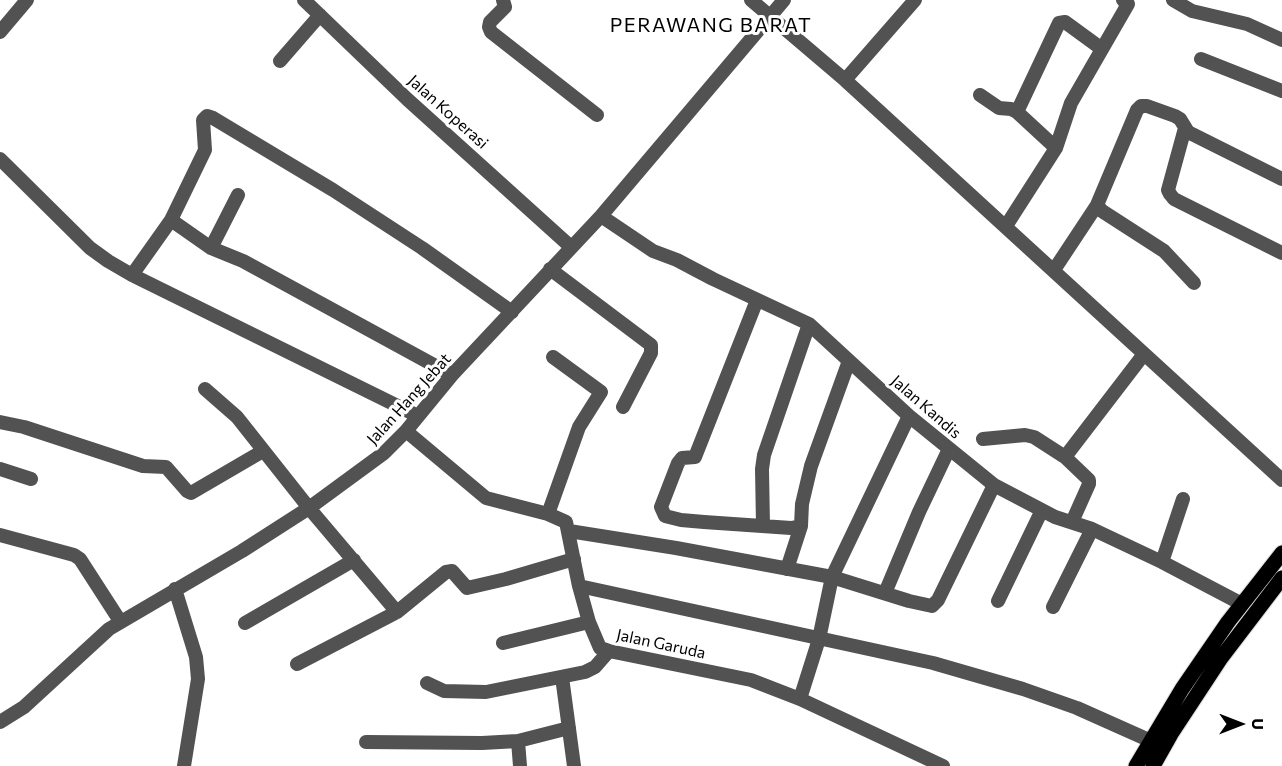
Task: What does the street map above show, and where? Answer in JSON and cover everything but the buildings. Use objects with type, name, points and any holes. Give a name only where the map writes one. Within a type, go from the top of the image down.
[{"type":"main road","points":[[1136,766],[1182,689],[1242,604],[1282,554]]},
{"type":"main road","points":[[1153,766],[1171,734],[1221,658],[1282,578]]},
{"type":"street","points":[[0,32],[27,0]]},
{"type":"street","name":"Jalan Koperasi","points":[[304,0],[407,99],[571,247]]},
{"type":"street","points":[[503,0],[505,7],[490,22],[489,27],[492,32],[597,115]]},
{"type":"street","points":[[751,0],[845,80],[1282,480]]},
{"type":"street","name":"Jalan Hang Jebat","points":[[0,722],[24,707],[80,654],[120,621],[242,551],[309,508],[384,453],[406,431],[452,375],[601,216],[784,0]]},
{"type":"street","points":[[845,80],[915,0]]},
{"type":"street","points":[[1173,0],[1192,11],[1247,24],[1282,40]]},
{"type":"street","points":[[1006,226],[1056,148],[1071,103],[1127,1]]},
{"type":"street","points":[[280,61],[320,15]]},
{"type":"street","points":[[1017,112],[1059,23],[1065,22],[1102,49]]},
{"type":"street","points":[[1201,59],[1282,91]]},
{"type":"street","points":[[980,95],[999,108],[1017,112],[1056,148]]},
{"type":"street","points":[[1054,270],[1097,205],[1137,110],[1141,106],[1175,116],[1180,119],[1188,132],[1282,179]]},
{"type":"street","points":[[132,275],[171,220],[205,150],[202,120],[207,116],[422,248],[512,312]]},
{"type":"street","points":[[1185,128],[1168,190],[1170,194],[1174,199],[1282,253]]},
{"type":"street","points":[[0,159],[90,248],[132,275],[418,416]]},
{"type":"street","points":[[211,248],[238,195]]},
{"type":"street","points":[[1097,205],[1102,211],[1164,251],[1194,283]]},
{"type":"street","name":"Jalan Kandis","points":[[601,216],[653,251],[809,324],[909,416],[994,485],[1042,510],[1092,529],[1162,562],[1242,604]]},
{"type":"street","points":[[171,220],[211,248],[243,261],[452,375]]},
{"type":"street","points":[[550,269],[651,345],[651,353],[623,407]]},
{"type":"street","points":[[758,300],[695,457],[679,459],[661,507],[665,516],[681,520],[791,528],[801,526]]},
{"type":"street","points":[[763,525],[764,455],[809,324]]},
{"type":"street","points":[[1065,457],[1144,354]]},
{"type":"street","points":[[548,514],[579,427],[601,392],[553,357]]},
{"type":"street","points":[[787,568],[801,526],[802,504],[811,466],[849,361]]},
{"type":"street","points":[[205,388],[237,417],[309,508],[397,612]]},
{"type":"street","points":[[800,699],[819,639],[832,577],[909,416]]},
{"type":"street","points":[[0,422],[24,427],[143,466],[166,467],[191,493],[263,451]]},
{"type":"street","points":[[406,431],[486,498],[548,514],[566,522],[569,531],[832,577],[927,606],[935,603],[994,485]]},
{"type":"street","points":[[983,439],[1034,436],[1065,457],[1089,480],[1072,522]]},
{"type":"street","points":[[885,593],[918,512],[949,448]]},
{"type":"street","points":[[0,469],[31,479]]},
{"type":"street","points":[[1162,562],[1183,499]]},
{"type":"street","points":[[998,601],[1042,510]]},
{"type":"street","points":[[1053,607],[1092,529]]},
{"type":"street","name":"Jalan Garuda","points":[[569,531],[579,586],[589,622],[600,648],[751,680],[800,699],[943,766]]},
{"type":"street","points":[[0,535],[74,555],[80,559],[120,621]]},
{"type":"street","points":[[244,623],[354,560]]},
{"type":"street","points":[[297,664],[397,612],[446,572],[452,572],[467,588],[574,560]]},
{"type":"street","points":[[579,586],[933,663],[1023,689],[1077,708],[1151,741]]},
{"type":"street","points":[[175,589],[196,657],[198,679],[184,766]]},
{"type":"street","points":[[503,644],[589,622]]},
{"type":"street","points":[[427,683],[444,692],[486,692],[595,668],[609,651]]},
{"type":"street","points":[[562,677],[574,766]]},
{"type":"street","points":[[366,742],[518,741],[569,728]]},
{"type":"street","points":[[518,741],[520,766]]},
{"type":"district","name":"PERAWANG BARAT","points":[[711,25]]}]
